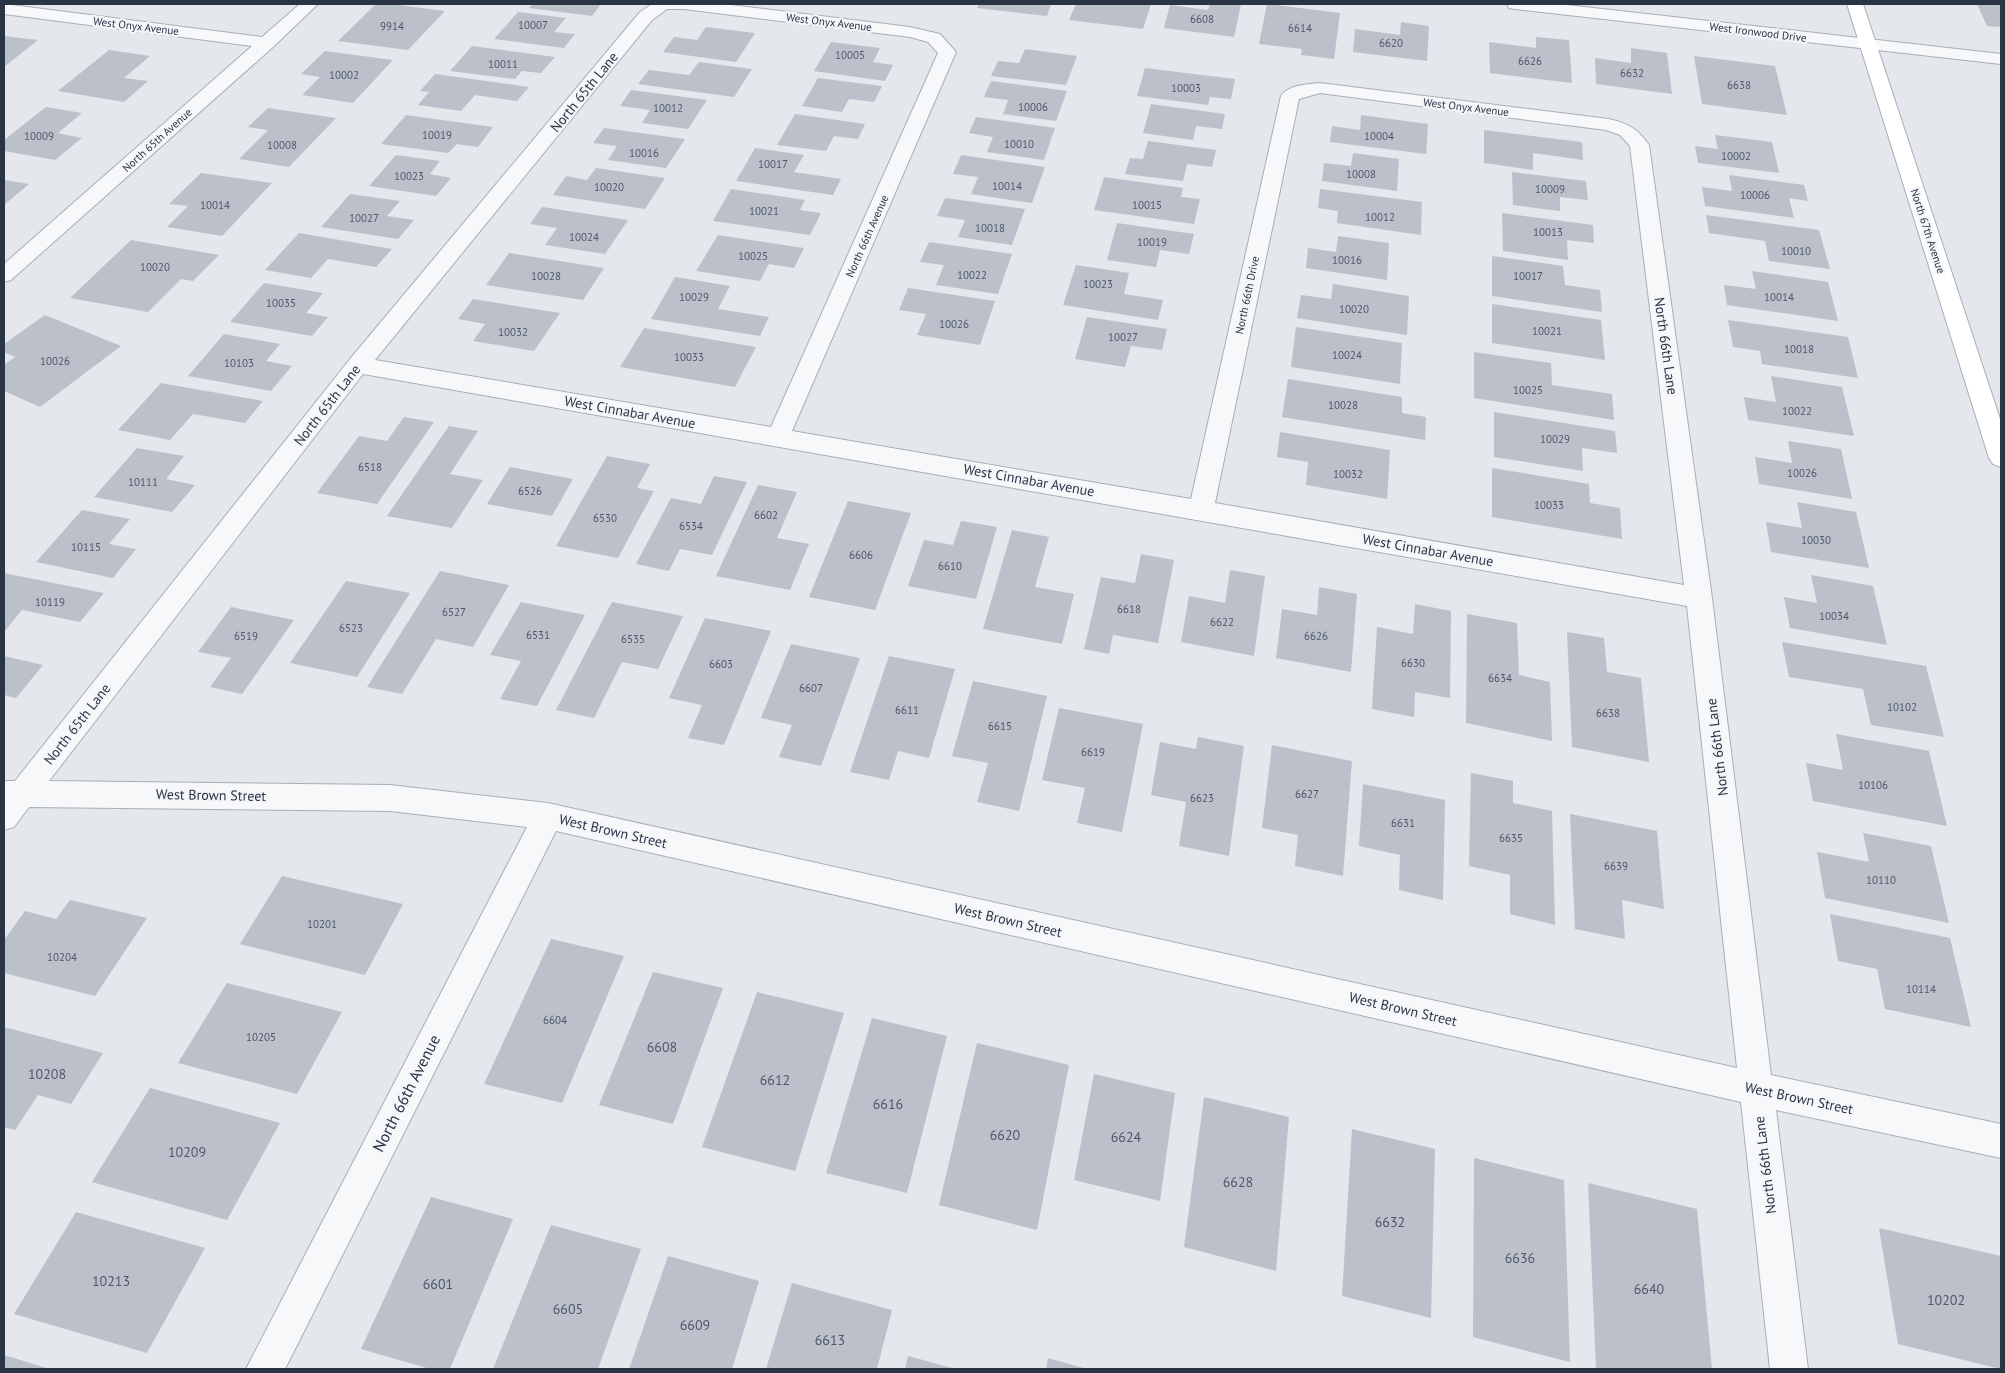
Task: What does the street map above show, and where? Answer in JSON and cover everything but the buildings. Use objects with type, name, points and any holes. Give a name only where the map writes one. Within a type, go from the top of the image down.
[{"type":"main road","name":"North 67th Avenue","points":[[1855,4],[2001,458]]},
{"type":"street","name":"North 65th Avenue","points":[[4,275],[310,4]]},
{"type":"street","name":"West Onyx Avenue","points":[[664,4],[684,4],[900,31],[934,38]]},
{"type":"street","name":"North 65th Lane","points":[[10,802],[358,365],[646,16],[664,4]]},
{"type":"street","name":"West Ironwood Drive","points":[[1515,4],[2001,60]]},
{"type":"street","name":"West Onyx Avenue","points":[[4,9],[267,43]]},
{"type":"street","name":"North 66th Avenue","points":[[778,437],[947,52],[934,38]]},
{"type":"street","name":"West Onyx Avenue","points":[[1305,90],[1320,88],[1609,125],[1628,131]]},
{"type":"street","name":"North 66th Drive","points":[[1201,510],[1290,96],[1305,90]]},
{"type":"street","name":"North 66th Lane","points":[[1628,131],[1640,145],[1699,598],[1789,1369]]},
{"type":"street","name":"West Cinnabar Avenue","points":[[358,365],[1699,598]]},
{"type":"street","name":"West Brown Street","points":[[10,802],[390,798],[548,816],[1756,1089],[2001,1141]]},
{"type":"street","name":"North 66th Avenue","points":[[264,1369],[548,816]]}]
